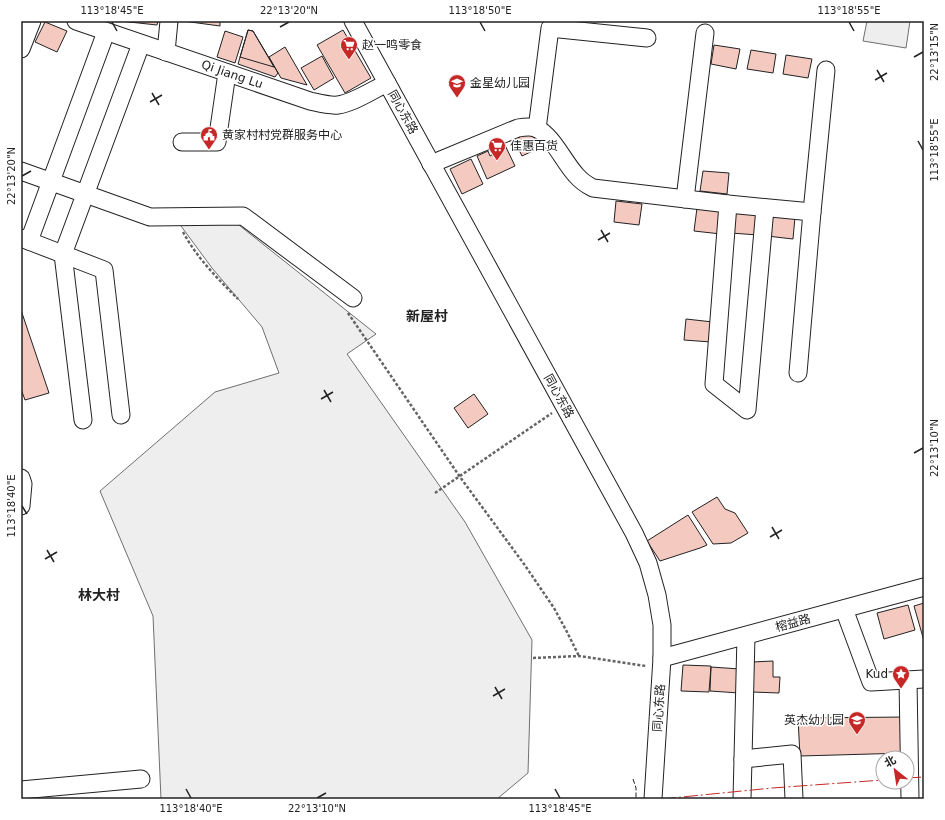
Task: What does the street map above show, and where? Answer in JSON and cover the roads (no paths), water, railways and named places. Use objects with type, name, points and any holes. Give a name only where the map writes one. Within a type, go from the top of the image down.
[{"type":"street","points":[[21,49],[32,21]]},
{"type":"street","points":[[166,52],[169,21]]},
{"type":"street","name":"同心东路","points":[[353,21],[634,533],[648,563],[657,595],[662,625],[662,663],[653,799]]},
{"type":"street","name":"Qi Jiang Lu","points":[[82,22],[106,32],[310,101],[329,105],[339,105],[348,102],[387,83]]},
{"type":"street","points":[[537,129],[550,28],[647,38]]},
{"type":"street","points":[[106,32],[51,181],[25,239],[104,270],[121,415]]},
{"type":"street","points":[[685,199],[706,33]]},
{"type":"street","points":[[83,420],[63,254],[142,44]]},
{"type":"street","points":[[798,373],[826,70]]},
{"type":"street","points":[[182,142],[218,142],[227,73]]},
{"type":"street","points":[[431,164],[518,128],[527,127],[543,132],[576,175],[584,183],[593,188],[812,212]]},
{"type":"street","points":[[21,170],[150,217],[244,216],[353,298]]},
{"type":"street","points":[[728,204],[714,384],[747,410],[765,208]]},
{"type":"street","points":[[21,478],[23,484],[21,506]]},
{"type":"street","name":"榕益路","points":[[662,663],[746,636],[924,587]]},
{"type":"street","points":[[844,609],[871,682],[916,679],[910,799]]},
{"type":"street","points":[[742,799],[746,636]]},
{"type":"street","points":[[743,759],[792,754],[794,799]]},
{"type":"street","points":[[22,799],[21,791],[141,779]]},
{"type":"street","points":[[918,799],[924,798]]},
{"type":"place","name":"赵一鸣零食","points":[[349,60]]},
{"type":"place","name":"金星幼儿园","points":[[457,98]]},
{"type":"place","name":"黄家村村党群服务中心","points":[[209,150]]},
{"type":"place","name":"佳惠百货","points":[[497,161]]},
{"type":"place","name":"Kud","points":[[901,689]]},
{"type":"place","name":"英杰幼儿园","points":[[857,735]]},
{"type":"district","name":"新屋村","points":[[427,316]]},
{"type":"district","name":"林大村","points":[[99,595]]}]
